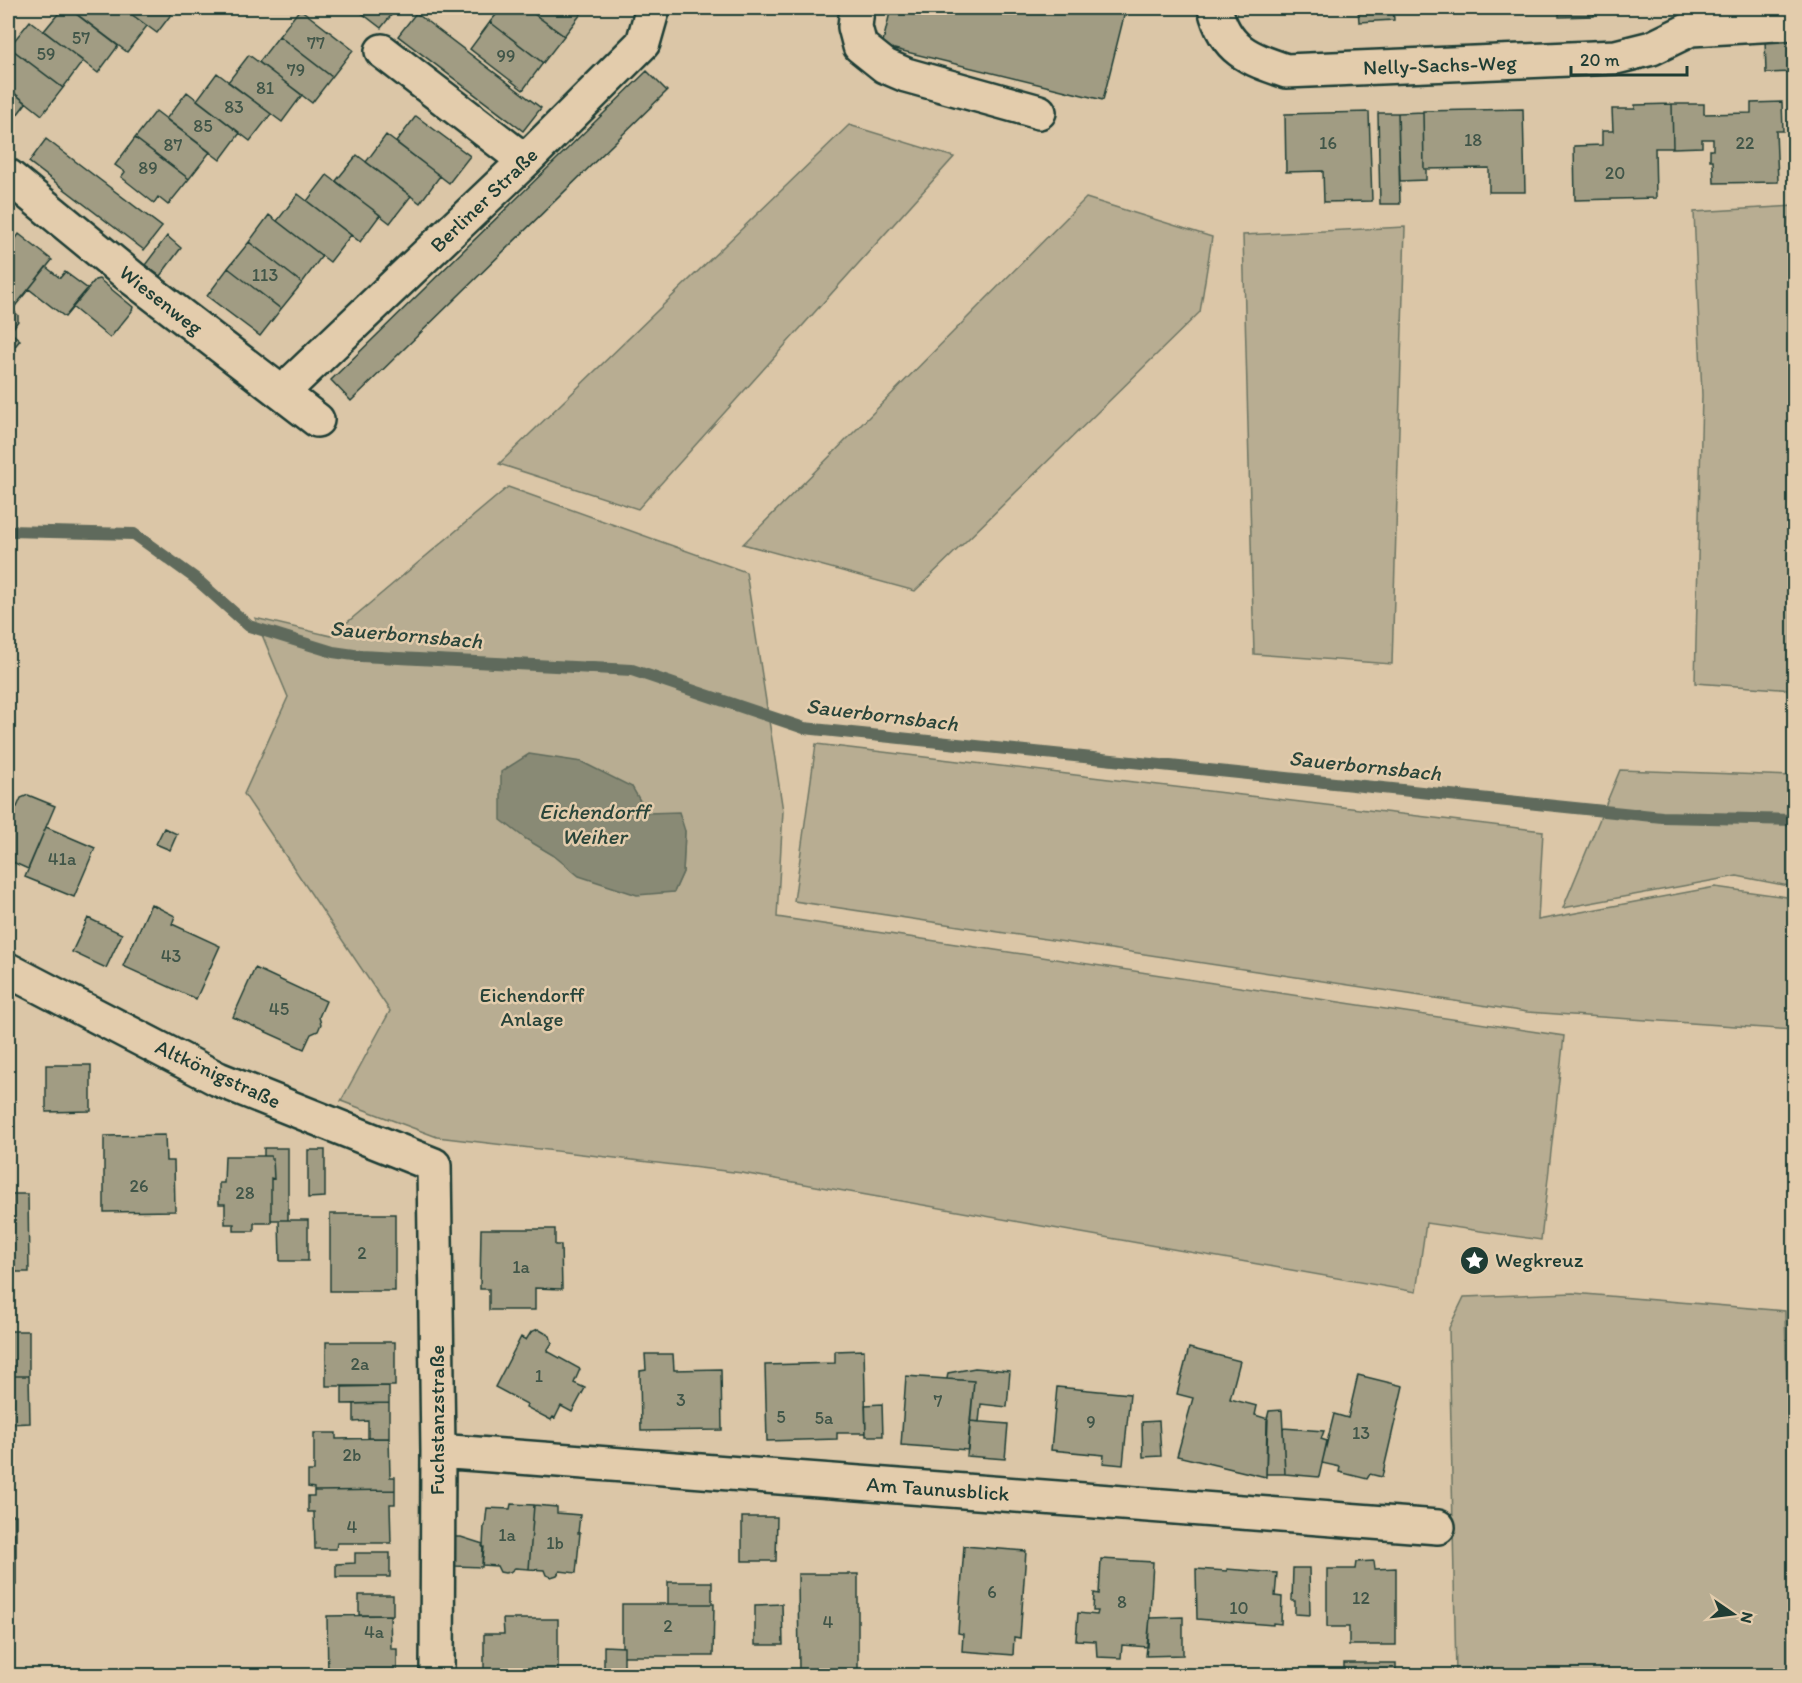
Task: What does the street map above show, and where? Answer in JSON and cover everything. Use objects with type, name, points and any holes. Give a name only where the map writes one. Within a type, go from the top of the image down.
[{"type":"street","name":"Berliner Straße","points":[[296,380],[525,161],[643,43],[653,8]]},
{"type":"street","points":[[857,8],[855,27],[860,46],[885,66],[906,75],[1039,112]]},
{"type":"street","name":"Nelly-Sachs-Weg","points":[[1215,8],[1226,38],[1251,59],[1286,70],[1616,57],[1653,48],[1691,29],[1794,23]]},
{"type":"street","points":[[382,51],[525,161]]},
{"type":"street","name":"Wiesenweg","points":[[8,176],[131,277],[317,420]]},
{"type":"street","name":"Altkönigstraße","points":[[8,970],[218,1079],[434,1165]]},
{"type":"street","name":"Fuchstanzstraße","points":[[434,1165],[438,1451],[437,1676]]},
{"type":"street","name":"Am Taunusblick","points":[[438,1451],[1438,1527]]},
{"type":"green space","points":[[849,125],[954,157],[638,509],[499,464]]},
{"type":"green space","points":[[1086,198],[1212,237],[1200,312],[915,591],[743,544]]},
{"type":"green space","points":[[1794,206],[1794,690],[1695,683],[1702,395],[1694,212]]},
{"type":"green space","points":[[1405,227],[1392,664],[1254,654],[1243,235]]},
{"type":"green space","name":"Eichendorff Anlage","points":[[508,487],[746,572],[783,811],[777,917],[1564,1036],[1541,1240],[1426,1223],[1416,1292],[742,1173],[437,1137],[341,1101],[390,1011],[244,794],[288,697],[255,618],[331,636]],"holes":[[[632,787],[647,813],[685,831],[683,872],[674,892],[553,855],[526,839]]]},
{"type":"green space","points":[[816,744],[1543,831],[1538,920],[1715,887],[1794,898],[1794,1030],[1527,1012],[794,901]]},
{"type":"green space","points":[[1620,770],[1794,776],[1794,887],[1737,876],[1563,908]]},
{"type":"green space","points":[[1573,1293],[1785,1311],[1794,1675],[1456,1675],[1449,1328],[1464,1297]]},
{"type":"water","name":"Eichendorff Weiher","points":[[529,754],[582,762],[632,787],[647,813],[679,812],[685,831],[683,872],[674,892],[637,895],[579,876],[553,855],[526,839],[501,820],[501,772]]},
{"type":"building","points":[[63,8],[68,8],[118,46],[98,73],[44,31]]},
{"type":"building","points":[[78,8],[123,8],[147,26],[127,52],[74,12]]},
{"type":"building","points":[[123,8],[176,8],[157,33]]},
{"type":"building","points":[[355,8],[397,8],[381,28]]},
{"type":"building","points":[[502,8],[526,8],[564,36],[543,63],[490,22]]},
{"type":"building","points":[[526,8],[582,8],[584,10],[564,36]]},
{"type":"building","points":[[891,8],[1126,8],[1103,100],[882,46]]},
{"type":"building","points":[[1358,8],[1393,8],[1394,20],[1359,22]]},
{"type":"building","points":[[1559,8],[1594,8],[1594,16],[1559,17]]},
{"type":"building","points":[[300,9],[353,50],[332,77],[279,36]]},
{"type":"building","points":[[416,13],[541,108],[523,131],[398,36]]},
{"type":"building","points":[[30,21],[83,61],[63,88],[9,47]]},
{"type":"building","points":[[490,22],[543,63],[523,90],[470,49]]},
{"type":"building","points":[[279,36],[332,77],[312,103],[259,62]]},
{"type":"building","points":[[1794,38],[1794,72],[1766,73],[1765,39]]},
{"type":"building","points":[[9,47],[63,88],[42,115],[8,88]]},
{"type":"building","points":[[249,55],[302,95],[282,122],[228,82]]},
{"type":"building","points":[[647,71],[667,91],[351,401],[331,380]]},
{"type":"building","points":[[217,73],[271,114],[250,141],[197,100]]},
{"type":"building","points":[[8,88],[26,103],[8,127]]},
{"type":"building","points":[[187,92],[240,133],[220,160],[166,119]]},
{"type":"building","points":[[1782,102],[1783,131],[1776,131],[1778,182],[1714,183],[1713,160],[1710,160],[1713,139],[1702,139],[1702,147],[1673,148],[1672,104],[1704,104],[1704,114],[1751,113],[1751,103]]},
{"type":"building","points":[[1672,104],[1673,148],[1655,148],[1656,198],[1575,200],[1574,146],[1602,145],[1602,131],[1613,131],[1612,109],[1635,109],[1635,105]]},
{"type":"building","points":[[1523,109],[1525,192],[1489,192],[1489,168],[1424,169],[1423,111]]},
{"type":"building","points":[[156,111],[210,152],[189,179],[135,138]]},
{"type":"building","points":[[1369,112],[1372,201],[1324,202],[1323,171],[1286,172],[1285,114]]},
{"type":"building","points":[[1423,112],[1426,180],[1400,181],[1398,113]]},
{"type":"building","points":[[1378,113],[1398,113],[1400,204],[1380,204]]},
{"type":"building","points":[[416,116],[470,156],[449,183],[396,142]]},
{"type":"building","points":[[386,135],[440,176],[420,203],[366,162]]},
{"type":"building","points":[[135,138],[189,179],[168,205],[158,197],[154,203],[121,177],[125,172],[115,165]]},
{"type":"building","points":[[46,139],[162,227],[144,250],[29,162]]},
{"type":"building","points":[[357,155],[411,196],[390,223],[336,181]]},
{"type":"building","points":[[327,175],[380,215],[360,242],[307,201]]},
{"type":"building","points":[[298,194],[351,235],[330,262],[277,221]]},
{"type":"building","points":[[269,215],[322,256],[302,283],[249,242]]},
{"type":"building","points":[[8,234],[15,240],[19,234],[52,260],[12,310],[18,315],[18,321],[13,328],[8,329]]},
{"type":"building","points":[[167,236],[181,248],[160,276],[145,265]]},
{"type":"building","points":[[249,242],[302,283],[281,309],[228,268]]},
{"type":"building","points":[[46,267],[60,278],[65,272],[88,289],[65,317],[29,289]]},
{"type":"building","points":[[228,268],[281,309],[260,336],[207,296]]},
{"type":"building","points":[[99,279],[133,307],[110,338],[72,307],[95,280]]},
{"type":"building","points":[[8,330],[20,340],[8,355]]},
{"type":"building","points":[[28,795],[55,806],[28,869],[8,860],[8,803],[17,807],[21,798]]},
{"type":"building","points":[[46,827],[95,848],[74,897],[25,877]]},
{"type":"building","points":[[164,828],[177,834],[170,850],[156,844]]},
{"type":"building","points":[[151,904],[175,916],[172,924],[220,946],[196,999],[123,966]]},
{"type":"building","points":[[88,918],[122,934],[106,968],[72,952]]},
{"type":"building","points":[[255,968],[326,1001],[319,1017],[321,1024],[318,1031],[311,1034],[304,1049],[233,1017]]},
{"type":"building","points":[[46,1065],[91,1065],[91,1111],[46,1112]]},
{"type":"building","points":[[165,1135],[166,1161],[174,1161],[175,1211],[104,1212],[104,1136]]},
{"type":"building","points":[[264,1148],[288,1148],[288,1220],[271,1220],[273,1159],[271,1156],[264,1156]]},
{"type":"building","points":[[308,1150],[325,1150],[325,1197],[308,1198]]},
{"type":"building","points":[[225,1156],[271,1156],[274,1179],[271,1178],[271,1223],[254,1223],[254,1231],[234,1231],[234,1224],[225,1224],[225,1204],[219,1204],[219,1183],[224,1183]]},
{"type":"building","points":[[8,1194],[28,1194],[29,1272],[8,1272]]},
{"type":"building","points":[[330,1214],[395,1214],[395,1291],[330,1291]]},
{"type":"building","points":[[279,1220],[308,1220],[308,1261],[280,1261]]},
{"type":"building","points":[[481,1229],[555,1229],[555,1245],[561,1245],[562,1289],[535,1288],[535,1310],[489,1310],[489,1289],[480,1289]]},
{"type":"building","points":[[538,1329],[550,1336],[552,1343],[547,1351],[580,1369],[574,1383],[585,1388],[572,1412],[561,1406],[555,1418],[551,1420],[495,1387],[521,1337],[526,1340],[531,1332]]},
{"type":"building","points":[[8,1331],[29,1331],[29,1376],[8,1376]]},
{"type":"building","points":[[326,1342],[395,1342],[395,1386],[326,1386]]},
{"type":"building","points":[[1189,1348],[1240,1361],[1230,1399],[1257,1406],[1255,1415],[1268,1419],[1266,1477],[1177,1456],[1193,1398],[1177,1394]]},
{"type":"building","points":[[864,1350],[866,1433],[837,1433],[837,1439],[767,1441],[765,1365],[835,1363],[835,1351]]},
{"type":"building","points":[[645,1354],[673,1354],[674,1370],[721,1369],[722,1430],[641,1431],[640,1371],[646,1370]]},
{"type":"building","points":[[975,1368],[1010,1371],[1007,1407],[981,1404],[979,1422],[970,1421],[974,1381],[947,1379],[948,1373]]},
{"type":"building","points":[[1358,1375],[1403,1386],[1382,1477],[1370,1474],[1367,1479],[1339,1472],[1340,1467],[1322,1463],[1334,1414],[1348,1418]]},
{"type":"building","points":[[8,1376],[29,1376],[30,1423],[8,1424]]},
{"type":"building","points":[[906,1376],[974,1381],[968,1450],[901,1445]]},
{"type":"building","points":[[389,1386],[389,1403],[342,1404],[342,1387]]},
{"type":"building","points":[[1057,1387],[1130,1394],[1123,1465],[1103,1463],[1104,1455],[1051,1450]]},
{"type":"building","points":[[389,1403],[389,1438],[368,1438],[368,1421],[354,1422],[354,1404]]},
{"type":"building","points":[[882,1404],[883,1436],[866,1436],[865,1405]]},
{"type":"building","points":[[1282,1410],[1285,1474],[1266,1474],[1269,1411]]},
{"type":"building","points":[[970,1421],[1008,1424],[1005,1459],[967,1456]]},
{"type":"building","points":[[1159,1421],[1161,1456],[1143,1457],[1142,1422]]},
{"type":"building","points":[[1283,1428],[1324,1431],[1321,1439],[1327,1441],[1319,1477],[1285,1474]]},
{"type":"building","points":[[314,1433],[336,1433],[336,1439],[389,1438],[390,1477],[395,1477],[395,1490],[314,1491],[314,1488],[308,1487],[308,1471],[314,1471]]},
{"type":"building","points":[[395,1490],[395,1504],[390,1504],[391,1543],[337,1543],[336,1549],[315,1549],[314,1512],[308,1512],[308,1496],[314,1496],[314,1491]]},
{"type":"building","points":[[511,1504],[534,1505],[529,1569],[515,1568],[505,1573],[500,1572],[497,1566],[482,1565],[484,1526],[487,1508],[510,1509]]},
{"type":"building","points":[[534,1505],[557,1507],[557,1513],[580,1515],[576,1573],[560,1571],[551,1577],[546,1575],[544,1570],[529,1569]]},
{"type":"building","points":[[8,1515],[16,1515],[16,1585],[8,1585]]},
{"type":"building","points":[[742,1517],[777,1517],[776,1561],[742,1561]]},
{"type":"building","points":[[454,1537],[483,1544],[482,1567],[455,1566]]},
{"type":"building","points":[[964,1546],[1026,1551],[1020,1638],[1014,1637],[1013,1655],[962,1651],[963,1634],[958,1633]]},
{"type":"building","points":[[355,1553],[390,1553],[390,1577],[336,1577],[336,1564],[355,1563]]},
{"type":"building","points":[[1101,1559],[1153,1562],[1148,1647],[1122,1645],[1121,1658],[1097,1657],[1096,1641],[1076,1640],[1078,1613],[1097,1615],[1098,1611],[1093,1611],[1094,1593],[1099,1594]]},
{"type":"building","points":[[1374,1561],[1375,1569],[1396,1568],[1396,1645],[1349,1645],[1349,1627],[1327,1627],[1327,1569],[1355,1569],[1356,1562]]},
{"type":"building","points":[[1293,1568],[1309,1568],[1310,1615],[1295,1614],[1295,1601],[1292,1601]]},
{"type":"building","points":[[1196,1569],[1277,1573],[1275,1596],[1282,1597],[1281,1624],[1197,1619]]},
{"type":"building","points":[[798,1574],[858,1574],[858,1670],[799,1671]]},
{"type":"building","points":[[668,1582],[712,1582],[712,1604],[668,1604]]},
{"type":"building","points":[[359,1595],[393,1595],[393,1615],[359,1615]]},
{"type":"building","points":[[622,1604],[714,1604],[713,1656],[624,1656]]},
{"type":"building","points":[[782,1604],[783,1645],[755,1645],[755,1605]]},
{"type":"building","points":[[390,1615],[391,1649],[397,1649],[397,1676],[328,1676],[327,1616]]},
{"type":"building","points":[[1183,1617],[1183,1655],[1146,1656],[1150,1618]]},
{"type":"building","points":[[503,1619],[558,1619],[558,1676],[484,1676],[484,1634],[504,1634]]},
{"type":"building","points":[[604,1646],[624,1647],[624,1676],[604,1676]]},
{"type":"building","points":[[1344,1663],[1396,1663],[1396,1676],[1344,1676]]},
{"type":"waterway","name":"Sauerbornsbach","points":[[8,531],[134,534],[195,578],[249,626],[333,652],[361,656],[632,670],[804,728],[1662,817],[1794,820]]},
{"type":"place","name":"Wegkreuz","points":[[1474,1260]]}]
